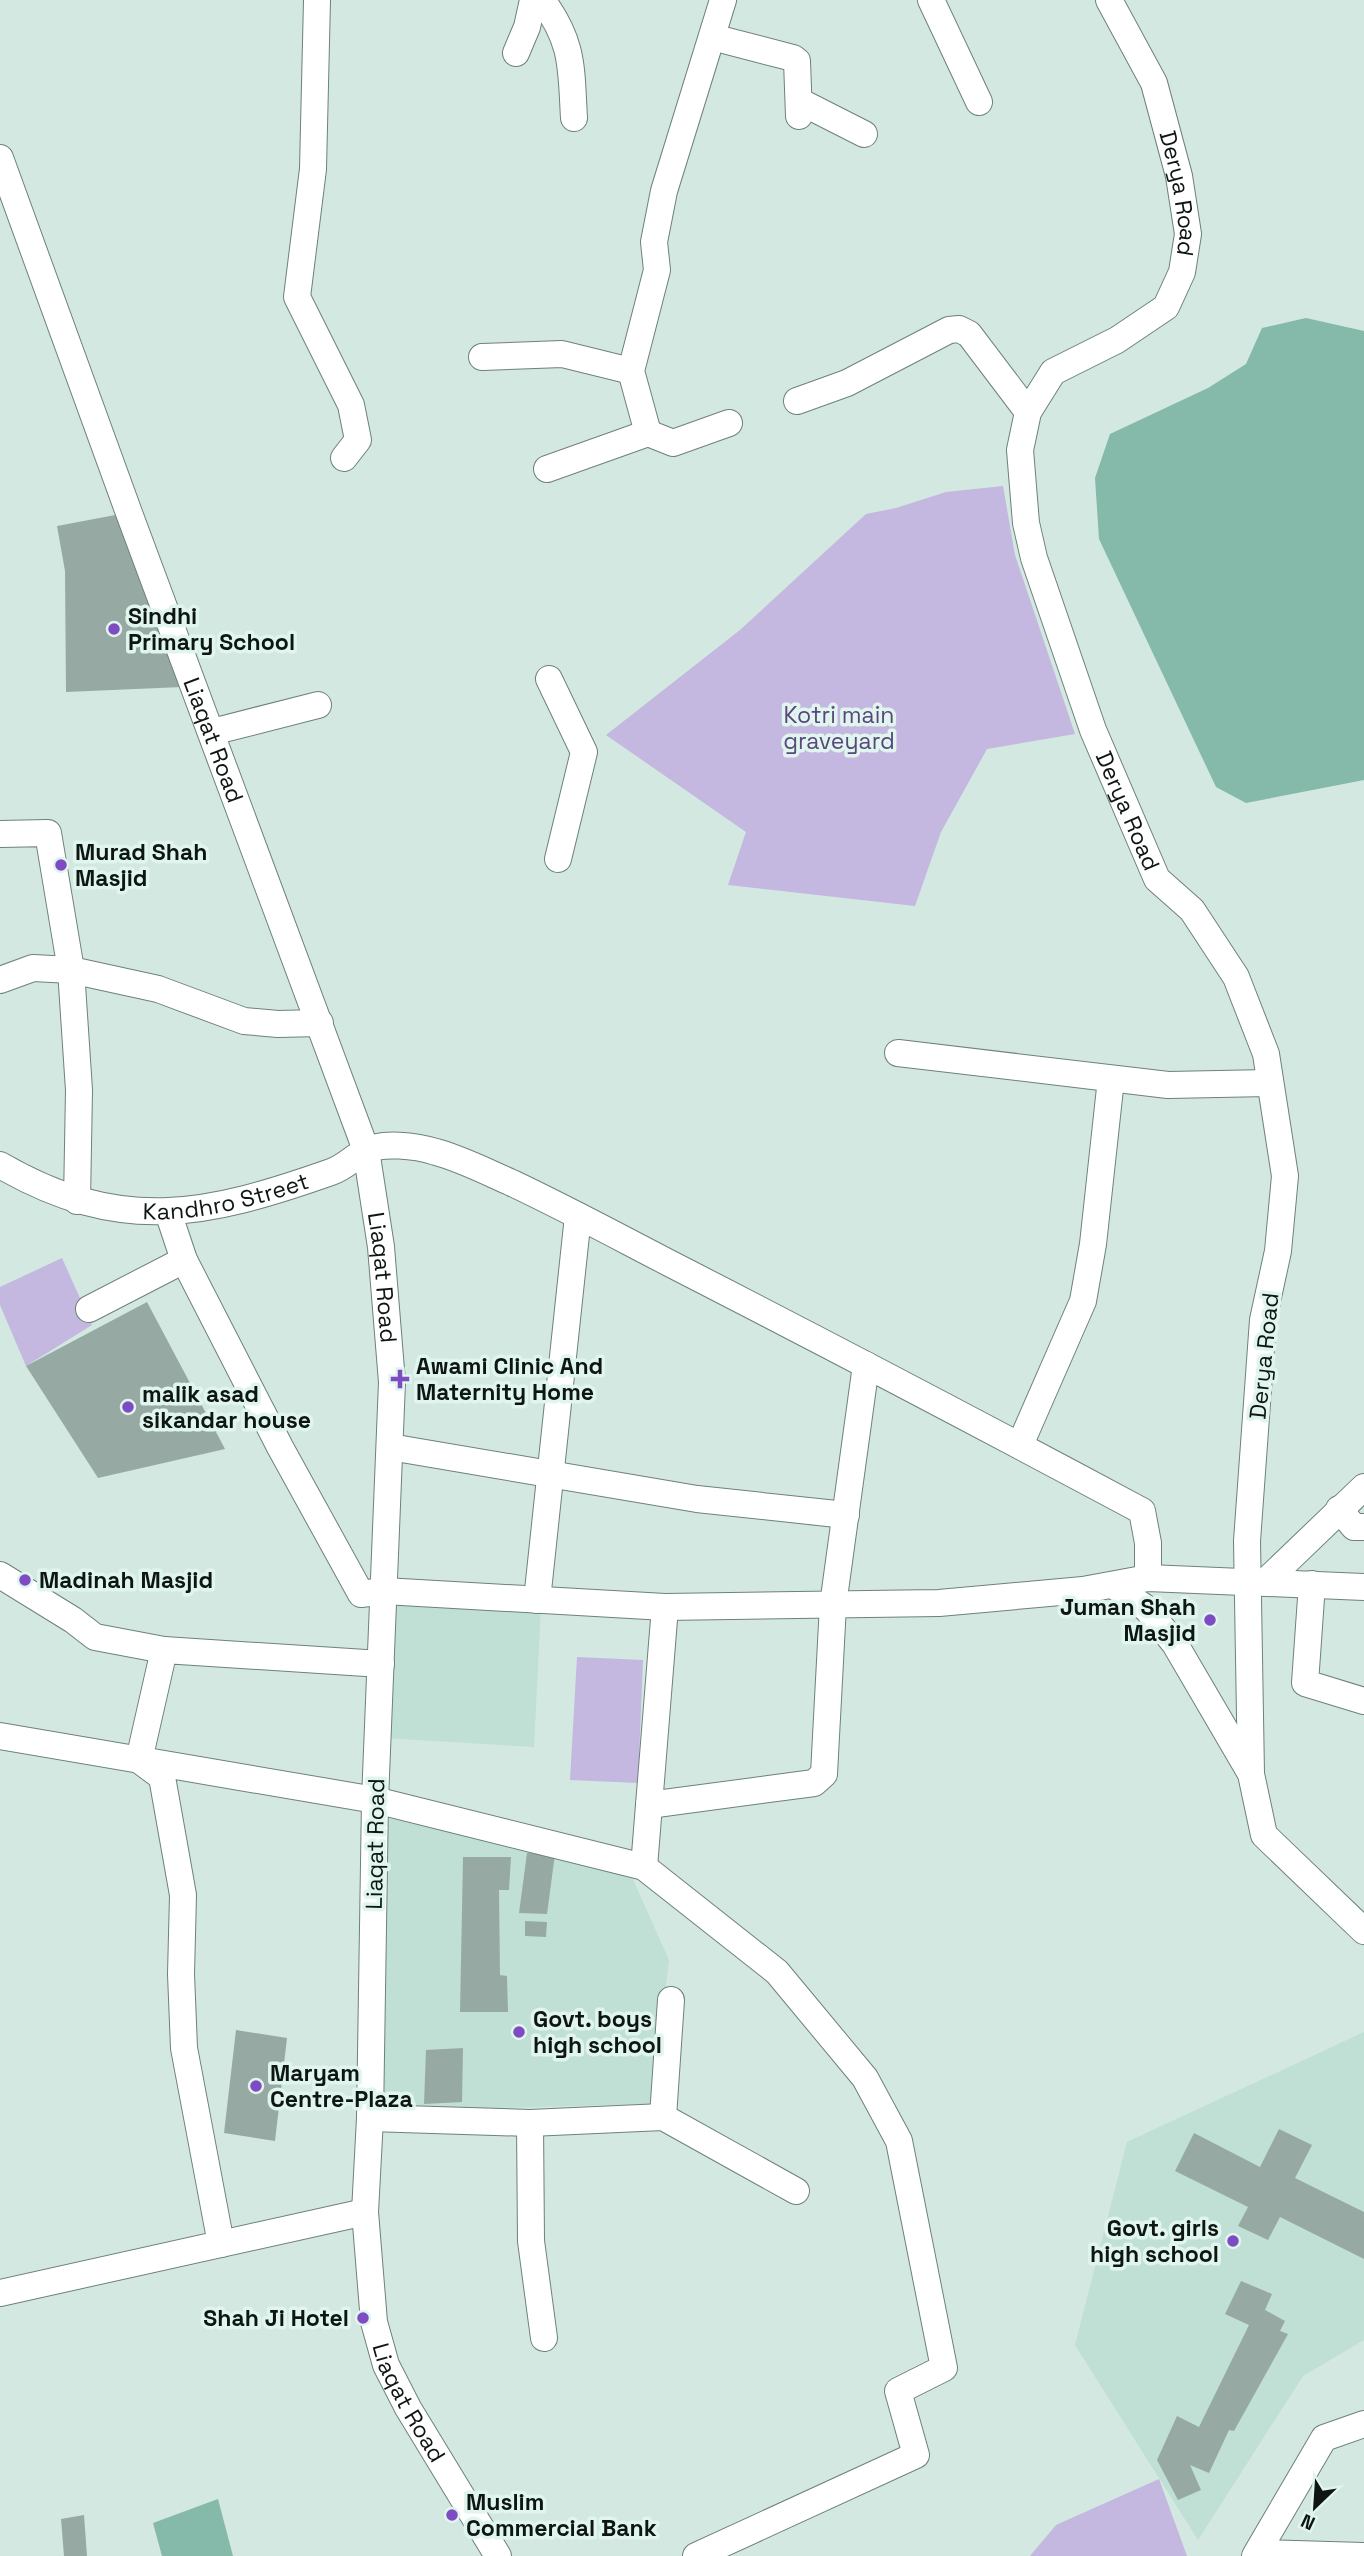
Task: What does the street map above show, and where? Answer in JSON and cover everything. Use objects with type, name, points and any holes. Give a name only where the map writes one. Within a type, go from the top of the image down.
[{"type":"street","points":[[317,0],[313,169],[297,297],[351,405],[358,440],[344,458]]},
{"type":"street","points":[[516,52],[527,27],[533,0]]},
{"type":"street","points":[[542,0],[556,18],[570,51],[574,118]]},
{"type":"street","points":[[648,433],[631,371],[657,270],[654,243],[664,191],[723,0]]},
{"type":"street","points":[[931,0],[979,102]]},
{"type":"street","name":"Derya Road","points":[[1109,0],[1154,83],[1179,176],[1188,234],[1182,272],[1166,307],[1117,340],[1053,372],[1028,412],[1020,450],[1026,523],[1034,558],[1093,730],[1157,879],[1192,911],[1236,977],[1266,1054],[1285,1176],[1278,1251],[1263,1320],[1247,1541],[1256,1583],[1251,1774]]},
{"type":"street","points":[[712,37],[797,61],[799,108],[864,134]]},
{"type":"street","name":"Liaqat Road","points":[[0,158],[5,185],[212,732],[366,1150],[381,1247],[391,1368],[375,1800],[370,2118],[365,2212],[374,2322],[386,2365],[408,2408],[498,2556]]},
{"type":"street","points":[[797,401],[847,383],[949,330],[959,329],[969,334],[1028,412]]},
{"type":"street","points":[[482,357],[562,354],[631,371]]},
{"type":"street","points":[[547,470],[648,433],[673,443],[729,423]]},
{"type":"street","points":[[550,679],[584,752],[558,859]]},
{"type":"street","points":[[212,732],[318,705]]},
{"type":"street","points":[[0,834],[48,833],[71,970],[79,1090],[77,1201]]},
{"type":"street","points":[[0,980],[33,968],[71,970],[158,989],[244,1021],[278,1024],[320,1023]]},
{"type":"street","points":[[898,1053],[1168,1085],[1269,1083]]},
{"type":"street","points":[[1020,1446],[1083,1301],[1093,1244],[1111,1079]]},
{"type":"street","points":[[366,1150],[404,1145],[437,1152],[476,1166],[866,1364],[1142,1511],[1148,1543],[1148,1578]]},
{"type":"street","name":"Kandhro Street","points":[[0,1165],[77,1201],[150,1213],[192,1211],[303,1182],[338,1169],[366,1150]]},
{"type":"street","points":[[168,1212],[184,1260],[280,1447],[361,1594],[384,1591],[665,1607],[940,1603],[1083,1590],[1148,1578],[1364,1587]]},
{"type":"street","points":[[537,1600],[578,1216]]},
{"type":"street","points":[[89,1309],[184,1260]]},
{"type":"street","points":[[649,1805],[814,1783],[824,1774],[833,1605],[866,1364]]},
{"type":"street","points":[[390,1447],[697,1499],[846,1516]]},
{"type":"street","points":[[1256,1583],[1364,1487]]},
{"type":"street","points":[[1339,1509],[1354,1527],[1364,1527]]},
{"type":"street","points":[[0,1575],[74,1620],[95,1637],[164,1650],[381,1664]]},
{"type":"street","points":[[1312,1584],[1305,1683],[1364,1701]]},
{"type":"street","points":[[1113,1585],[1147,1609],[1175,1644],[1251,1774],[1264,1835],[1362,1922]]},
{"type":"street","points":[[644,1867],[665,1607]]},
{"type":"street","points":[[139,1760],[164,1650]]},
{"type":"street","points":[[0,1736],[375,1800],[644,1867],[777,1972],[866,2078],[899,2141],[944,2368],[898,2391],[916,2455],[696,2556]]},
{"type":"street","points":[[139,1760],[162,1777],[177,1856],[183,1895],[181,1974],[184,2048],[221,2244]]},
{"type":"street","points":[[663,2117],[671,2000]]},
{"type":"street","points":[[370,2118],[530,2123],[663,2117],[796,2191]]},
{"type":"street","points":[[530,2123],[531,2241],[544,2338]]},
{"type":"street","points":[[0,2293],[365,2212]]},
{"type":"street","points":[[1364,2424],[1324,2438],[1256,2554],[1364,2556]]},
{"type":"shaded area","points":[[1306,318],[1364,331],[1364,780],[1246,803],[1216,787],[1099,539],[1095,478],[1110,434],[1208,388],[1246,364],[1262,328]]},
{"type":"shaded area","points":[[389,1597],[541,1606],[534,1747],[383,1738]]},
{"type":"shaded area","name":"Govt. boys high school","points":[[384,1817],[631,1875],[669,1960],[651,2104],[376,2111]]},
{"type":"shaded area","name":"Govt. girls high school","points":[[1364,2032],[1364,2340],[1303,2376],[1198,2540],[1075,2345],[1127,2142]]},
{"type":"shaded area","points":[[218,2499],[233,2556],[162,2556],[153,2523]]},
{"type":"green space","name":"Kotri main graveyard","points":[[1003,486],[1015,555],[1075,734],[987,749],[941,832],[915,906],[728,885],[746,832],[606,735],[740,630],[866,514],[896,508],[946,492]]},
{"type":"green space","points":[[62,1258],[92,1325],[26,1366],[0,1305],[0,1287]]},
{"type":"green space","points":[[577,1657],[643,1660],[638,1783],[570,1780]]},
{"type":"green space","points":[[1159,2479],[1187,2556],[1030,2556],[1056,2525]]},
{"type":"building","name":"Sindhi Primary School","points":[[126,513],[182,687],[66,692],[65,571],[57,526]]},
{"type":"building","name":"malik asad sikandar house","points":[[147,1302],[225,1449],[98,1478],[26,1366]]},
{"type":"building","points":[[527,1853],[555,1854],[547,1914],[519,1913]]},
{"type":"building","points":[[463,1857],[511,1857],[509,1890],[499,1890],[500,1975],[507,1976],[508,2012],[460,2012]]},
{"type":"building","points":[[525,1921],[547,1922],[546,1937],[525,1936]]},
{"type":"building","name":"Maryam Centre-Plaza","points":[[236,2030],[287,2038],[275,2141],[224,2133]]},
{"type":"building","points":[[463,2048],[462,2102],[424,2104],[426,2050]]},
{"type":"building","points":[[1279,2129],[1312,2145],[1295,2178],[1364,2212],[1364,2259],[1280,2217],[1268,2240],[1238,2226],[1248,2207],[1175,2171],[1194,2133],[1260,2167]]},
{"type":"building","points":[[1241,2281],[1272,2294],[1265,2310],[1285,2321],[1280,2331],[1288,2334],[1234,2431],[1229,2430],[1209,2473],[1190,2465],[1201,2490],[1178,2500],[1157,2460],[1177,2416],[1199,2427],[1249,2325],[1225,2314]]},
{"type":"building","points":[[84,2515],[87,2556],[64,2556],[61,2519]]},
{"type":"place","name":"Sindhi Primary School","points":[[114,629]]},
{"type":"place","name":"Murad Shah Masjid","points":[[61,865]]},
{"type":"place","name":"Awami Clinic And Maternity Home","points":[[400,1379]]},
{"type":"place","name":"malik asad sikandar house","points":[[128,1407]]},
{"type":"place","name":"Madinah Masjid","points":[[25,1580]]},
{"type":"place","name":"Juman Shah Masjid","points":[[1210,1620]]},
{"type":"place","name":"Govt. boys high school","points":[[519,2032]]},
{"type":"place","name":"Maryam Centre-Plaza","points":[[256,2086]]},
{"type":"place","name":"Govt. girls high school","points":[[1233,2241]]},
{"type":"place","name":"Shah Ji Hotel","points":[[363,2318]]},
{"type":"place","name":"Muslim Commercial Bank","points":[[452,2515]]}]
